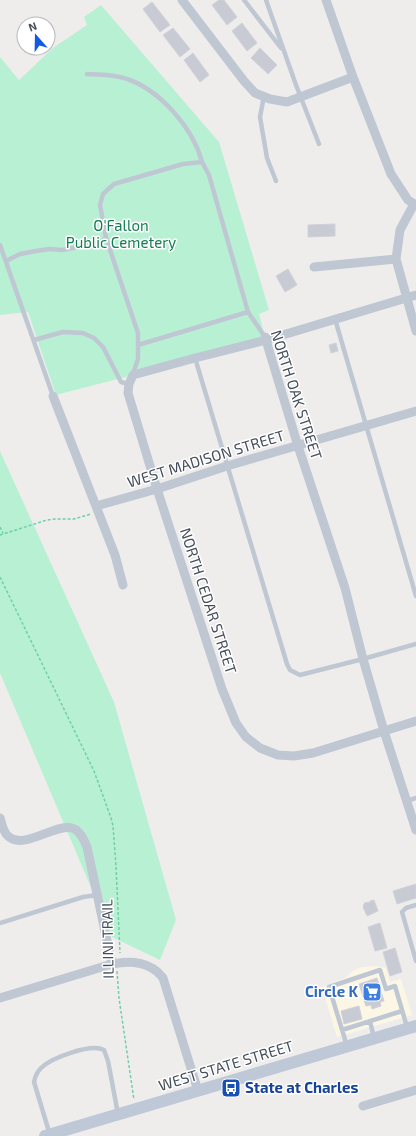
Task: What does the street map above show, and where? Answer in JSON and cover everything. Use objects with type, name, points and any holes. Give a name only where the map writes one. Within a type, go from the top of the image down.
[{"type":"main road","name":"WEST STATE STREET","points":[[47,1135],[412,1027]]},
{"type":"street","points":[[182,0],[244,81],[256,93],[270,99],[287,102],[352,77]]},
{"type":"street","points":[[326,0],[352,77],[391,174],[408,200],[415,204],[400,230],[396,259],[416,332]]},
{"type":"street","points":[[314,267],[396,259]]},
{"type":"street","points":[[131,380],[195,358],[416,295]]},
{"type":"street","name":"NORTH OAK STREET","points":[[266,338],[298,446],[345,588],[363,659],[384,731],[416,830]]},
{"type":"street","name":"NORTH CEDAR STREET","points":[[131,380],[128,393],[157,489],[222,689],[236,723],[246,737],[260,748],[278,755],[294,756],[313,753],[416,721]]},
{"type":"street","points":[[53,396],[115,555],[123,585]]},
{"type":"street","name":"WEST MADISON STREET","points":[[97,509],[227,466],[416,411]]},
{"type":"street","points":[[0,818],[4,831],[8,837],[14,840],[33,838],[65,827],[73,828],[80,833],[87,847],[97,895],[115,963]]},
{"type":"street","points":[[0,998],[115,963],[129,963],[148,966],[158,972],[163,978],[198,1091]]},
{"type":"street","points":[[363,1106],[416,1090]]},
{"type":"lane","points":[[244,0],[284,51]]},
{"type":"lane","points":[[266,0],[300,96],[319,144]]},
{"type":"lane","name":"NORTH OAK STREET","points":[[87,74],[113,75],[128,79],[142,86],[156,95],[168,106],[190,135],[209,175],[248,312],[266,338]]},
{"type":"lane","points":[[264,96],[260,117],[267,158],[276,181]]},
{"type":"lane","points":[[34,340],[63,332],[83,333],[94,338],[103,347],[121,382],[131,380],[138,359],[138,334],[106,238],[100,205],[103,194],[114,184],[183,164],[202,162]]},
{"type":"lane","points":[[6,261],[20,254],[50,249],[62,250],[94,244],[106,238]]},
{"type":"lane","points":[[0,245],[53,396]]},
{"type":"lane","points":[[138,345],[248,312]]},
{"type":"lane","points":[[335,319],[416,596]]},
{"type":"lane","points":[[195,358],[290,670],[300,675],[416,644]]},
{"type":"lane","points":[[407,801],[416,798]]},
{"type":"lane","points":[[0,923],[83,897],[97,895]]},
{"type":"lane","points":[[416,904],[406,908],[402,912],[416,961]]},
{"type":"lane","points":[[347,1046],[329,987],[380,970],[386,989],[395,986],[402,1012],[412,1027]]},
{"type":"lane","points":[[342,1030],[402,1012]]},
{"type":"lane","points":[[370,1021],[374,1038]]},
{"type":"lane","points":[[47,1135],[34,1082],[36,1076],[41,1068],[55,1059],[77,1050],[100,1048],[104,1050],[108,1061],[118,1115]]},
{"type":"path","points":[[0,535],[47,520],[74,519],[97,509]]},
{"type":"path","points":[[0,527],[3,534]]},
{"type":"path","name":"ILLINI TRAIL","points":[[0,577],[94,770],[113,826],[120,955],[115,963],[117,968],[118,998],[135,1110]]},
{"type":"shaded area","points":[[377,966],[386,968],[390,982],[401,979],[412,1015],[337,1037],[322,987],[345,978],[354,970],[362,967]]},
{"type":"green space","name":"O'Fallon Public Cemetery","points":[[101,5],[219,142],[269,310],[259,314],[265,337],[133,375],[56,395],[28,312],[0,315],[0,57],[19,80],[44,56],[56,56],[56,46],[87,25],[84,17]]},
{"type":"green space","points":[[0,451],[114,702],[176,920],[160,960],[112,937],[0,673]]},
{"type":"building","points":[[219,0],[224,0],[237,17],[227,25],[212,5]]},
{"type":"building","points":[[152,2],[170,25],[160,32],[143,9]]},
{"type":"building","points":[[242,23],[257,43],[247,51],[232,31]]},
{"type":"building","points":[[173,28],[190,49],[180,57],[163,35]]},
{"type":"building","points":[[260,48],[277,65],[268,74],[251,58]]},
{"type":"building","points":[[193,53],[209,75],[200,82],[184,60]]},
{"type":"building","points":[[335,224],[335,236],[308,237],[308,225]]},
{"type":"building","points":[[288,269],[297,285],[285,292],[276,276]]},
{"type":"building","points":[[336,343],[338,351],[331,353],[329,345]]},
{"type":"building","points":[[416,884],[416,898],[397,904],[393,891]]},
{"type":"building","points":[[374,900],[378,911],[367,916],[363,905],[365,904],[364,903]]},
{"type":"building","points":[[380,923],[387,948],[375,951],[368,927]]},
{"type":"building","points":[[395,948],[402,972],[390,976],[383,952]]},
{"type":"building","name":"Circle K","points":[[377,978],[384,1001],[380,1002],[381,1006],[372,1009],[371,1005],[366,1006],[359,984]]},
{"type":"building","name":"Circle K","points":[[359,1006],[362,1019],[344,1024],[341,1011]]},
{"type":"place","name":"Circle K","points":[[372,992]]},
{"type":"place","name":"State at Charles","points":[[231,1088]]}]
